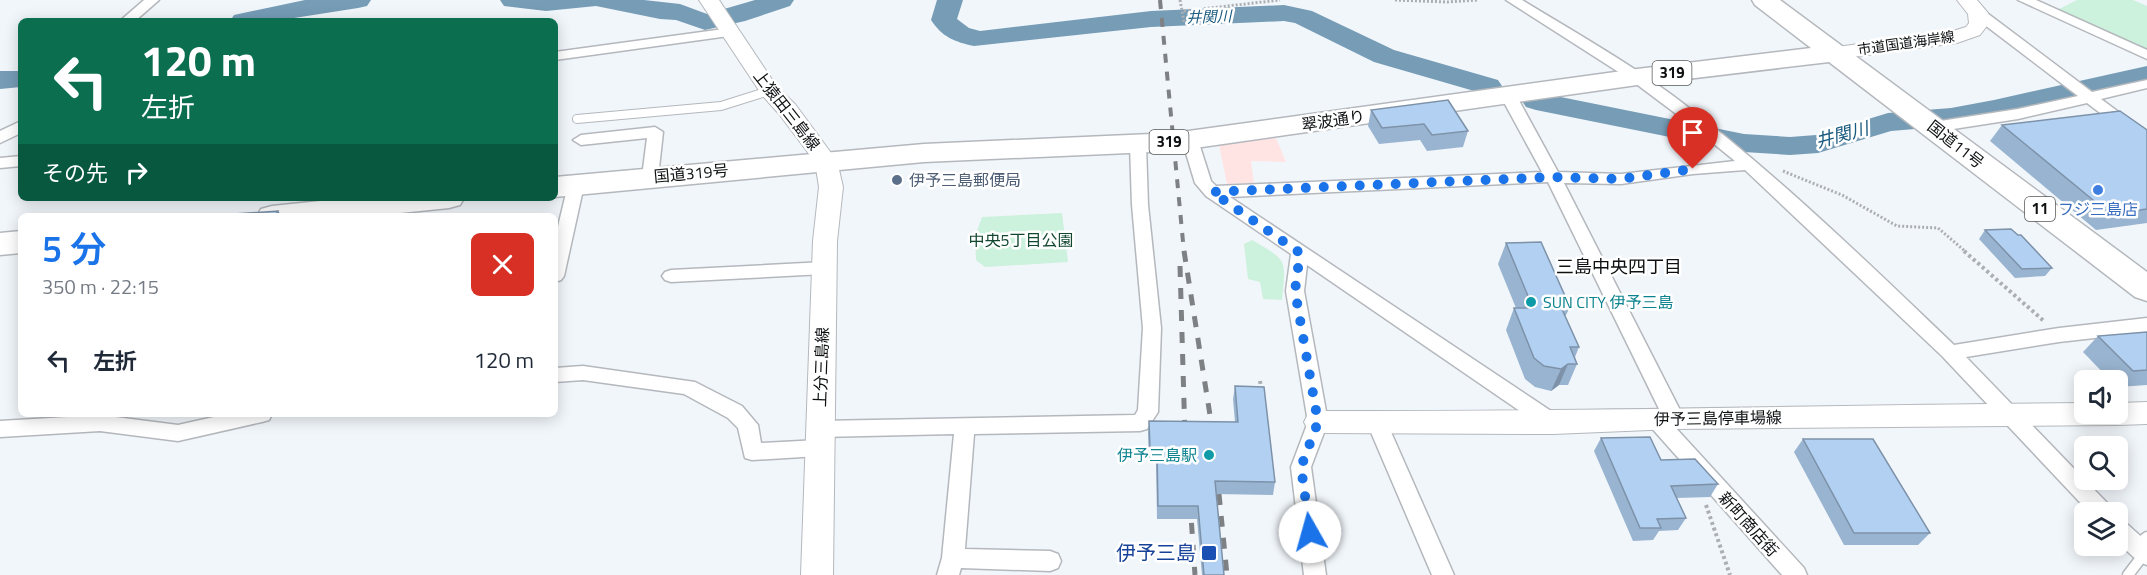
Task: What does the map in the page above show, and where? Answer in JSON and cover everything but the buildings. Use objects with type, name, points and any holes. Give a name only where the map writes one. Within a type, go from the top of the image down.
[{"type":"highway","name":"国道11号","points":[[1764,0],[2147,289]]},
{"type":"highway","name":"翠波通り","points":[[826,160],[958,151],[1138,145],[1190,140],[1637,77],[1837,53]]},
{"type":"highway","name":"国道319号","points":[[565,186],[826,160]]},
{"type":"highway","points":[[291,213],[362,202],[384,201]]},
{"type":"highway","points":[[0,244],[18,242]]},
{"type":"main road","name":"市道国道海岸線","points":[[1837,53],[1957,37],[1973,32],[1979,23],[1973,7]]},
{"type":"main road","name":"上猿田三島線","points":[[721,18],[769,91],[799,123],[826,160]]},
{"type":"main road","name":"上分三島線","points":[[817,575],[824,268],[831,187],[826,160]]},
{"type":"main road","name":"伊予三島停車場線","points":[[2128,414],[2147,413]]},
{"type":"main road","name":"伊予三島停車場線","points":[[1318,422],[1553,423],[1665,419],[2074,415]]},
{"type":"street","points":[[131,18],[152,0]]},
{"type":"street","points":[[1513,0],[1637,77],[1750,165],[1952,352],[2035,436],[2093,502]]},
{"type":"street","points":[[2025,0],[2147,55]]},
{"type":"street","points":[[1973,7],[2147,141]]},
{"type":"street","points":[[558,55],[721,18]]},
{"type":"street","points":[[1923,119],[2018,114],[2147,84]]},
{"type":"street","name":"新町商店街","points":[[1508,95],[1553,177],[1665,419],[1700,469],[1796,575]]},
{"type":"street","points":[[0,138],[18,128]]},
{"type":"street","points":[[581,140],[655,132],[650,177]]},
{"type":"street","points":[[1190,140],[1203,183],[1212,192],[1553,423]]},
{"type":"street","points":[[558,375],[583,373],[687,387],[735,412],[748,425],[752,452],[819,438],[965,425],[1140,423],[1148,412],[1152,328],[1140,205],[1138,145]]},
{"type":"street","points":[[0,163],[18,161]]},
{"type":"street","points":[[1212,192],[1553,177],[1621,179],[1693,169],[1750,165]]},
{"type":"street","points":[[558,249],[565,186]]},
{"type":"street","points":[[1300,253],[1295,291],[1318,422],[1301,467],[1315,575]]},
{"type":"street","points":[[671,276],[824,268]]},
{"type":"street","points":[[1952,352],[2059,334],[2147,325]]},
{"type":"street","points":[[0,429],[100,423],[178,433],[249,417]]},
{"type":"street","points":[[1377,423],[1443,575]]},
{"type":"street","points":[[965,425],[951,567],[1050,561]]},
{"type":"street","points":[[2128,537],[2143,548]]},
{"type":"lane","points":[[577,118],[721,106],[769,91]]},
{"type":"lane","points":[[2128,575],[2143,548]]},
{"type":"path","points":[[1180,0],[1181,9],[1184,11],[1184,22]]},
{"type":"path","points":[[1184,11],[1280,0]]},
{"type":"path","points":[[1395,0],[1436,1],[1446,4],[1478,0]]},
{"type":"path","points":[[1750,165],[1780,170],[1842,195],[1897,226],[1938,228],[2059,334]]},
{"type":"path","points":[[1260,381],[1263,399]]},
{"type":"path","points":[[1700,469],[1700,490],[1730,575]]},
{"type":"shaded area","points":[[1276,138],[1286,162],[1251,161],[1254,183],[1227,184],[1219,145]]},
{"type":"green space","points":[[2077,0],[2133,0],[2147,6],[2147,51],[2057,10]]},
{"type":"green space","name":"中央5丁目公園","points":[[1062,213],[1068,262],[985,267],[976,260],[975,236],[982,217]]},
{"type":"green space","points":[[1252,240],[1272,252],[1282,262],[1284,276],[1282,300],[1263,299],[1260,282],[1248,279],[1244,244]]},
{"type":"waterway","points":[[255,18],[284,11],[358,0]]},
{"type":"waterway","points":[[513,0],[546,3],[587,0]]},
{"type":"waterway","points":[[604,0],[660,11],[680,12],[705,22],[736,15],[781,0]]},
{"type":"waterway","name":"井関川","points":[[950,0],[944,20],[959,34],[980,39],[1151,19],[1284,13],[1303,17],[1384,56],[1488,86]]},
{"type":"waterway","name":"井関川","points":[[1536,101],[1744,143],[1790,146],[1818,144],[1888,122],[1951,117],[2147,74]]},
{"type":"waterway","points":[[0,80],[18,79]]},
{"type":"railway","points":[[1160,0],[1184,252]]},
{"type":"railway","points":[[1184,251],[1213,434]]},
{"type":"railway","points":[[1180,266],[1185,437]]},
{"type":"railway","points":[[1219,494],[1227,575]]},
{"type":"railway","points":[[1190,501],[1195,575]]},
{"type":"place","name":"伊予三島郵便局","points":[[897,180]]},
{"type":"place","name":"フジ三島店","points":[[2098,190]]},
{"type":"place","name":"SUN CITY 伊予三島","points":[[1531,302]]},
{"type":"place","name":"伊予三島駅","points":[[1209,455]]},
{"type":"place","name":"伊予三島","points":[[1209,553]]},
{"type":"district","name":"三島中央四丁目","points":[[1619,267]]},
{"type":"route","points":[[1310,532],[1301,467],[1318,422],[1295,291],[1300,253],[1212,192],[1553,177],[1621,179],[1693,169]]}]
